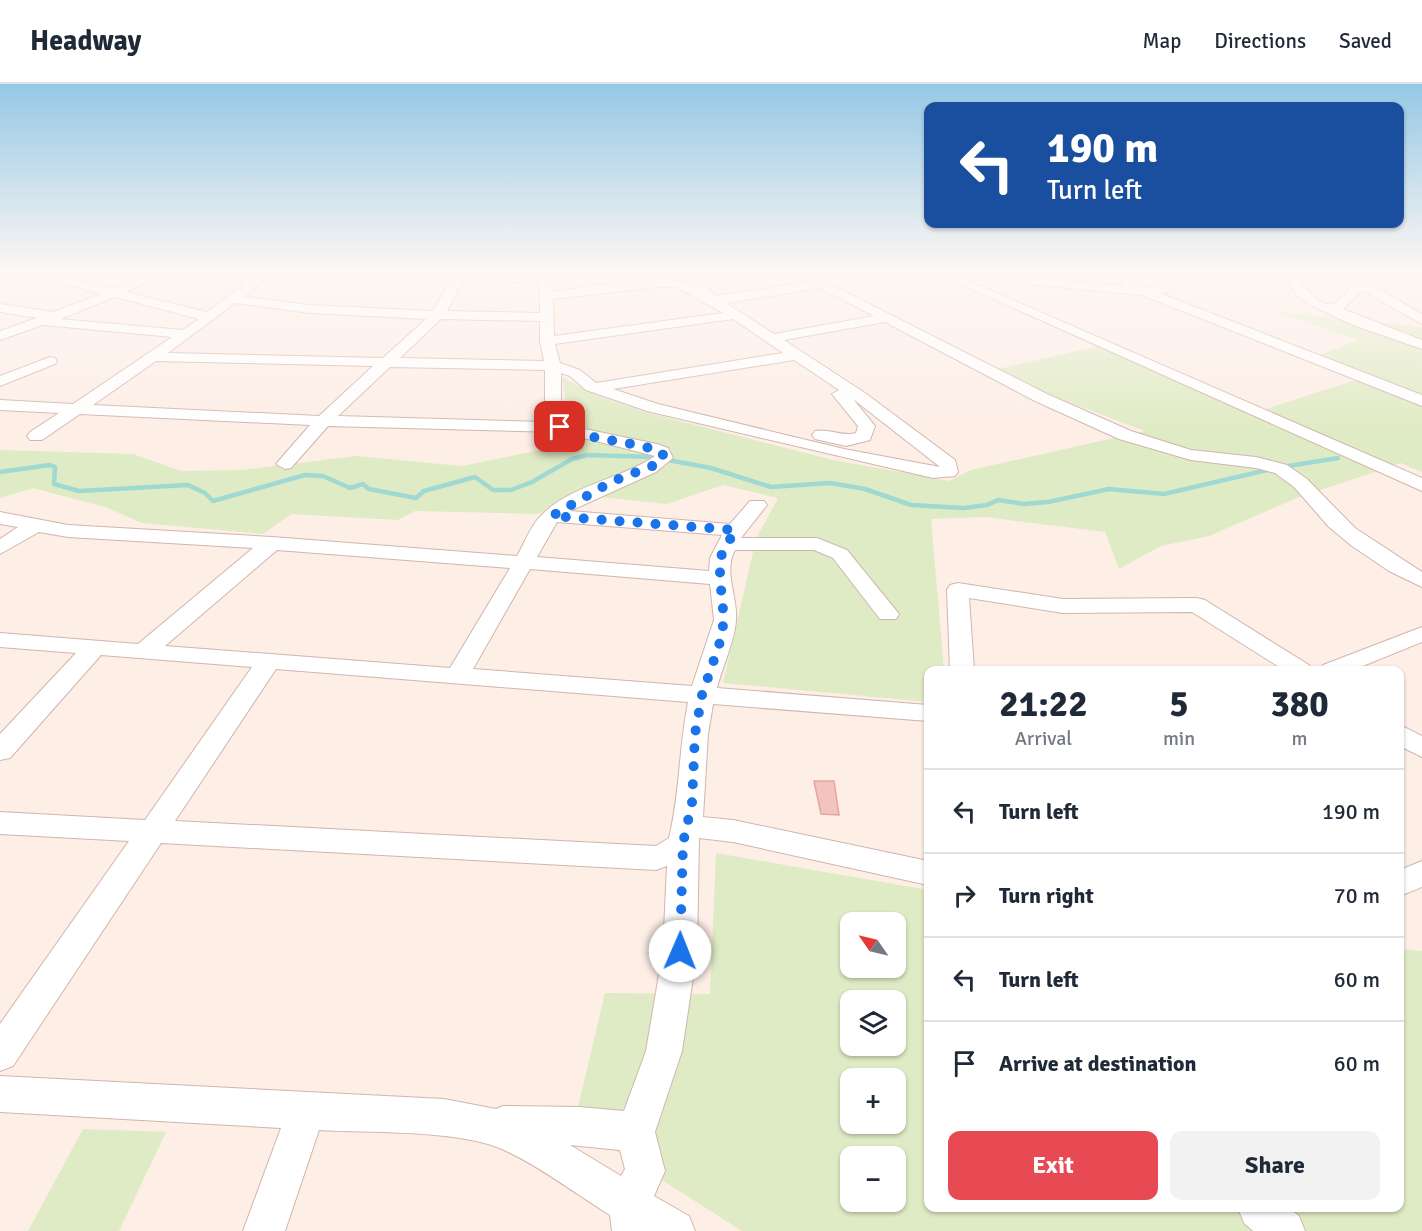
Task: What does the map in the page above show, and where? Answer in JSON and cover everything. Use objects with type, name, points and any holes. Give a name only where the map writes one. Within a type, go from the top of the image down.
[{"type":"street","points":[[0,336],[31,325]]},
{"type":"street","points":[[62,325],[181,337],[249,351],[281,361]]},
{"type":"street","points":[[36,436],[199,325]]},
{"type":"street","points":[[285,464],[323,421],[428,325]]},
{"type":"street","points":[[547,325],[547,341],[553,366],[554,421],[560,427]]},
{"type":"street","points":[[547,341],[666,325]]},
{"type":"street","points":[[152,357],[553,366],[575,373],[592,387],[633,401],[844,454],[933,473],[949,472],[949,464],[859,396],[748,325]]},
{"type":"street","points":[[769,339],[847,325]]},
{"type":"street","points":[[902,325],[972,363],[1128,436],[1213,459],[1255,462],[1279,468],[1302,483],[1326,512],[1350,534],[1382,558],[1422,581]]},
{"type":"street","points":[[1057,325],[1422,485]]},
{"type":"street","points":[[1223,325],[1422,401]]},
{"type":"street","points":[[1365,325],[1422,345]]},
{"type":"street","points":[[592,387],[796,355]]},
{"type":"street","points":[[0,381],[50,360]]},
{"type":"street","points":[[633,401],[758,422],[846,441],[864,436],[867,426],[825,376]]},
{"type":"street","points":[[0,405],[323,421],[560,427],[585,436],[662,452],[664,458],[655,465],[611,482],[552,516],[540,527],[536,541],[457,676]]},
{"type":"street","points":[[631,1217],[645,1171],[636,1132],[664,1051],[680,951],[685,835],[692,803],[695,734],[702,695],[720,642],[724,620],[720,558],[731,537],[757,505]]},
{"type":"street","points":[[552,516],[731,537],[817,544],[840,554],[888,614]]},
{"type":"street","points":[[0,518],[68,531],[272,543],[720,578]]},
{"type":"street","points":[[0,548],[36,525]]},
{"type":"street","points":[[144,651],[272,543]]},
{"type":"street","points":[[962,666],[958,590],[1063,606],[1197,605],[1294,666]]},
{"type":"street","points":[[1342,666],[1422,634]]},
{"type":"street","points":[[0,640],[924,713]]},
{"type":"street","points":[[0,751],[95,647]]},
{"type":"street","points":[[0,1054],[269,661]]},
{"type":"street","points":[[1404,737],[1422,748]]},
{"type":"street","points":[[0,823],[656,858],[672,853],[685,835],[733,831],[924,872]]},
{"type":"street","points":[[1404,882],[1422,873]]},
{"type":"street","points":[[0,1094],[444,1118],[488,1125],[580,1126],[636,1132]]},
{"type":"street","points":[[264,1231],[307,1110]]},
{"type":"street","points":[[488,1125],[523,1139],[631,1217],[674,1231]]},
{"type":"street","points":[[1263,1212],[1284,1231]]},
{"type":"green space","points":[[1313,325],[1399,325],[1422,327],[1422,472],[1401,463],[1297,498],[1209,536],[1161,546],[1119,569],[1105,532],[985,517],[931,519],[944,666],[924,666],[924,702],[723,683],[756,539],[778,498],[723,485],[667,504],[571,494],[538,514],[415,511],[398,520],[291,514],[263,534],[142,523],[105,507],[33,488],[0,498],[0,450],[133,454],[181,471],[241,470],[356,456],[462,466],[555,447],[569,421],[562,377],[595,395],[641,411],[833,460],[949,481],[971,470],[1145,431],[1063,400],[998,369],[1103,345],[1250,414],[1368,376],[1317,356],[1359,340]]},
{"type":"green space","points":[[716,853],[924,889],[924,1212],[1404,1212],[1404,949],[1422,951],[1422,1231],[742,1231],[574,1124],[605,993],[710,994]]},
{"type":"green space","points":[[83,1129],[166,1132],[119,1231],[28,1231]]},
{"type":"building","points":[[814,781],[834,781],[839,815],[821,814]]},
{"type":"waterway","points":[[0,472],[50,465],[55,467],[54,484],[79,491],[188,485],[205,493],[213,501],[305,475],[323,476],[350,488],[363,484],[369,489],[416,498],[424,491],[475,477],[493,490],[511,490],[532,482],[572,459],[588,455],[652,457],[711,468],[771,487],[830,483],[865,489],[911,505],[964,508],[987,505],[998,500],[1024,504],[1048,502],[1109,489],[1164,494],[1272,469]]},
{"type":"waterway","points":[[1282,467],[1338,458]]},
{"type":"route","points":[[560,427],[585,436],[651,448],[662,452],[664,458],[643,471],[611,482],[552,516],[735,530],[720,558],[724,620],[720,642],[702,695],[695,734],[692,803],[683,843],[680,951]]}]
